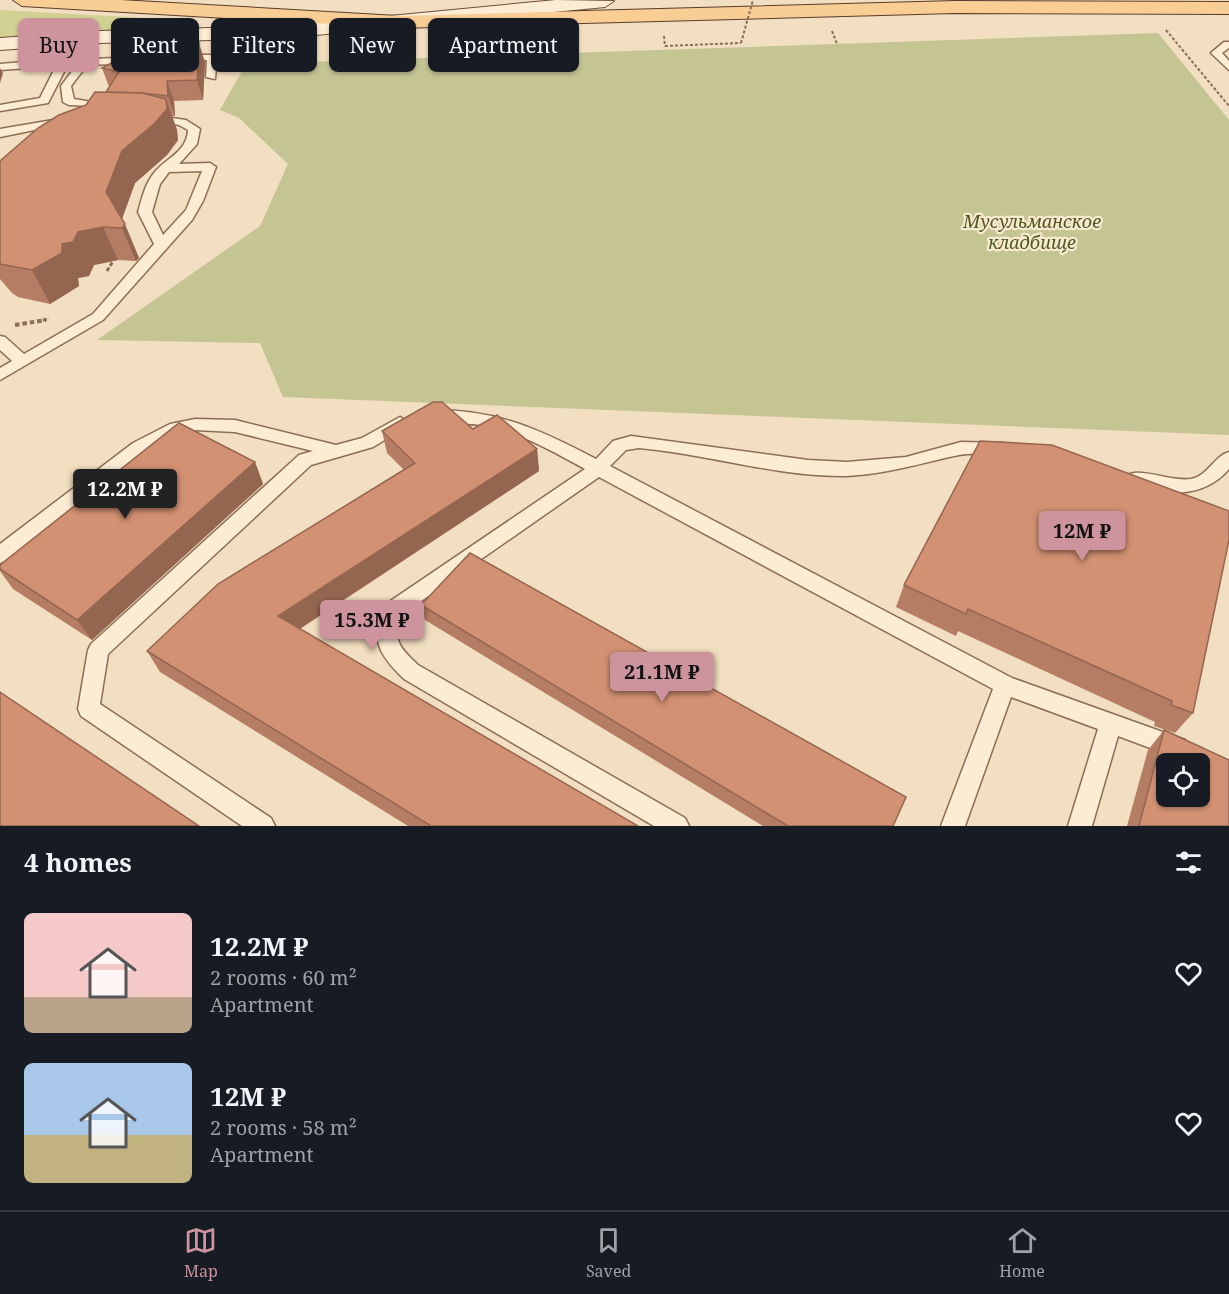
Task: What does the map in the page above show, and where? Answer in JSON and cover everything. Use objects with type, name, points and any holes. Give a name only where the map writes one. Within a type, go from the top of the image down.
[{"type":"main road","points":[[22,0],[398,12],[1229,23]]},
{"type":"main road","points":[[339,0],[351,0]]},
{"type":"main road","points":[[99,50],[285,32],[398,12],[648,0]]},
{"type":"main road","points":[[829,19],[1042,6],[1229,8]]},
{"type":"main road","points":[[0,44],[18,45]]},
{"type":"lane","points":[[1229,45],[1224,45],[1216,53],[1229,67]]},
{"type":"lane","points":[[99,52],[161,59],[213,57],[211,77]]},
{"type":"lane","points":[[0,67],[18,66]]},
{"type":"lane","points":[[0,108],[44,101],[59,72]]},
{"type":"lane","points":[[76,72],[66,86],[69,102],[88,104]]},
{"type":"lane","points":[[142,118],[163,118],[183,122],[194,129],[195,138],[190,147],[157,177],[145,212],[161,244]]},
{"type":"lane","points":[[0,133],[40,131],[74,122]]},
{"type":"lane","points":[[0,375],[98,317],[161,244],[195,210],[210,167],[166,168]]},
{"type":"lane","points":[[0,341],[23,362]]},
{"type":"lane","points":[[263,826],[89,709],[98,650],[305,460],[367,442],[396,425],[422,416],[476,416],[501,421],[534,434],[1005,685],[1192,753]]},
{"type":"lane","points":[[0,555],[149,440],[175,428],[205,423],[245,429],[336,451]]},
{"type":"lane","points":[[677,826],[411,672],[389,651],[385,631],[393,610],[599,468],[613,448],[631,441],[808,467],[847,469],[906,463],[961,448],[1014,446]]},
{"type":"lane","points":[[1117,472],[1152,484],[1191,485],[1207,480],[1229,458]]},
{"type":"lane","points":[[953,826],[1005,685]]},
{"type":"lane","points":[[1080,826],[1111,722]]},
{"type":"path","points":[[665,46],[741,43],[753,0]]},
{"type":"path","points":[[829,19],[837,44]]},
{"type":"path","points":[[1168,32],[1229,106]]},
{"type":"path","points":[[103,277],[113,261]]},
{"type":"path","points":[[5,326],[52,318]]},
{"type":"green space","points":[[0,10],[144,18],[111,18],[111,31],[99,31],[99,18],[18,18],[18,37],[0,38]]},
{"type":"green space","name":"Мусульманское кладбище","points":[[1158,33],[1229,120],[1229,435],[283,397],[260,343],[97,340],[260,226],[288,164],[239,118],[220,110],[241,72],[317,72],[317,62],[329,61],[329,72],[416,72],[416,58],[428,58],[428,72],[579,72],[579,53]]},
{"type":"building","points":[[111,63],[111,70],[102,68]]},
{"type":"building","points":[[119,72],[197,72],[197,80],[167,81],[168,96],[106,92]]},
{"type":"building","points":[[95,92],[142,93],[166,99],[167,109],[155,123],[122,151],[106,192],[125,224],[122,228],[103,227],[78,232],[73,242],[62,244],[62,253],[32,270],[0,264],[0,161],[38,128],[59,115],[86,105]]},
{"type":"building","points":[[433,402],[442,402],[473,429],[497,415],[537,449],[278,616],[638,826],[431,826],[147,651],[218,584],[415,463],[382,431]]},
{"type":"building","points":[[179,423],[255,462],[77,620],[0,569],[0,565]]},
{"type":"building","points":[[980,441],[1052,445],[1229,511],[1229,540],[1193,713],[1171,705],[1172,701],[968,609],[966,614],[904,585]]},
{"type":"building","points":[[470,553],[906,797],[893,826],[788,826],[421,605]]},
{"type":"building","points":[[0,692],[199,826],[0,826]]},
{"type":"building","points":[[1164,730],[1229,760],[1229,826],[1139,826],[1156,761],[1156,807],[1210,807],[1210,753],[1158,753]]}]
